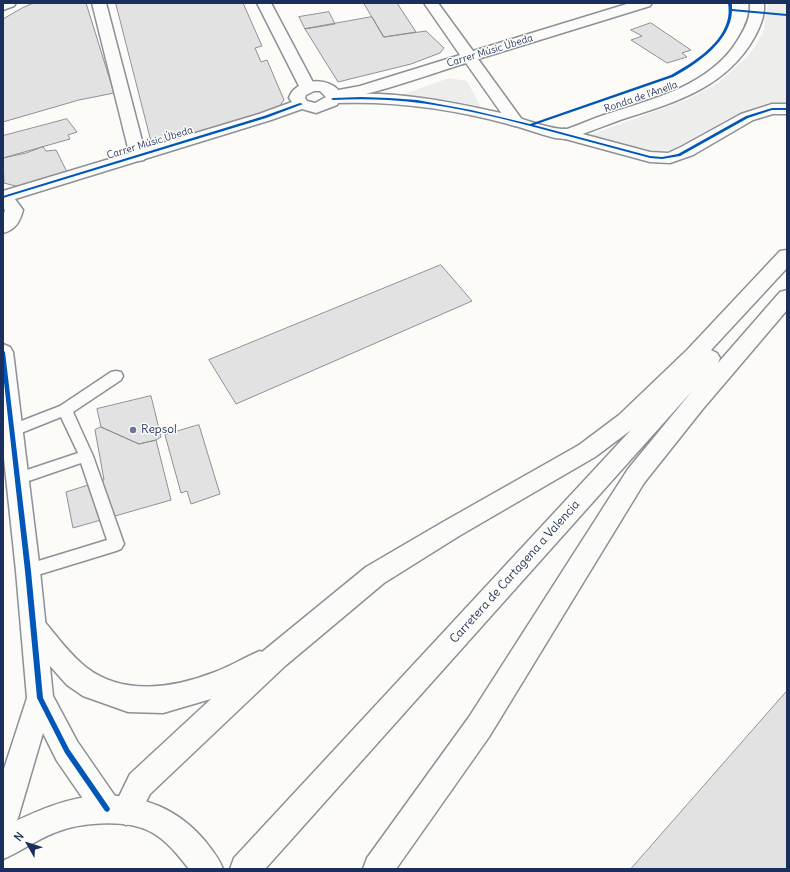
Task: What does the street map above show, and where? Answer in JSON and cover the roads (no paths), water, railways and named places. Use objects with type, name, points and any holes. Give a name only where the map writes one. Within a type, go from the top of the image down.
[{"type":"main road","points":[[3,6],[9,3]]},
{"type":"main road","points":[[99,3],[138,156]]},
{"type":"main road","points":[[264,3],[308,88]]},
{"type":"main road","points":[[431,3],[515,121]]},
{"type":"main road","name":"Carrer Músic Úbeda","points":[[334,97],[470,57],[590,13],[645,3]]},
{"type":"main road","name":"Ronda de l'Anella","points":[[542,129],[654,94],[686,81],[699,73],[711,65],[726,50],[737,35],[746,12],[745,3]]},
{"type":"main road","name":"Ronda de l'Anella","points":[[564,134],[686,92],[713,75],[733,59],[747,39],[758,13],[757,3]]},
{"type":"main road","points":[[324,87],[332,92],[334,97],[329,104],[316,108],[310,108],[301,104],[297,98],[298,95],[308,88],[324,87]]},
{"type":"main road","points":[[334,97],[370,97],[405,100],[464,109],[650,156],[670,158],[688,151],[720,131],[747,117],[772,109],[787,109]]},
{"type":"main road","name":"Carrer Músic Úbeda","points":[[3,226],[10,220],[7,203],[41,185],[266,117],[301,104]]},
{"type":"main road","points":[[117,810],[140,784],[276,657],[375,575],[451,529],[587,451],[627,421],[694,355],[787,256]]},
{"type":"main road","name":"Carretera de Cartagena a Valencia","points":[[245,869],[620,456],[787,275]]},
{"type":"main road","points":[[378,869],[479,727],[636,476],[694,404],[787,298]]},
{"type":"main road","points":[[3,352],[28,571],[40,698],[67,751],[117,810]]},
{"type":"main road","points":[[34,629],[76,676],[92,687],[128,698],[163,700],[218,684],[276,657]]},
{"type":"main road","points":[[3,818],[40,698]]},
{"type":"main road","points":[[3,844],[7,840],[57,817],[117,810],[153,818],[173,830],[192,848],[208,869]]},
{"type":"lane","points":[[11,431],[65,410],[116,376]]},
{"type":"lane","points":[[28,571],[116,544],[86,456],[65,410]]},
{"type":"lane","points":[[17,480],[86,456]]},
{"type":"place","name":"Repsol","points":[[133,430]]}]
